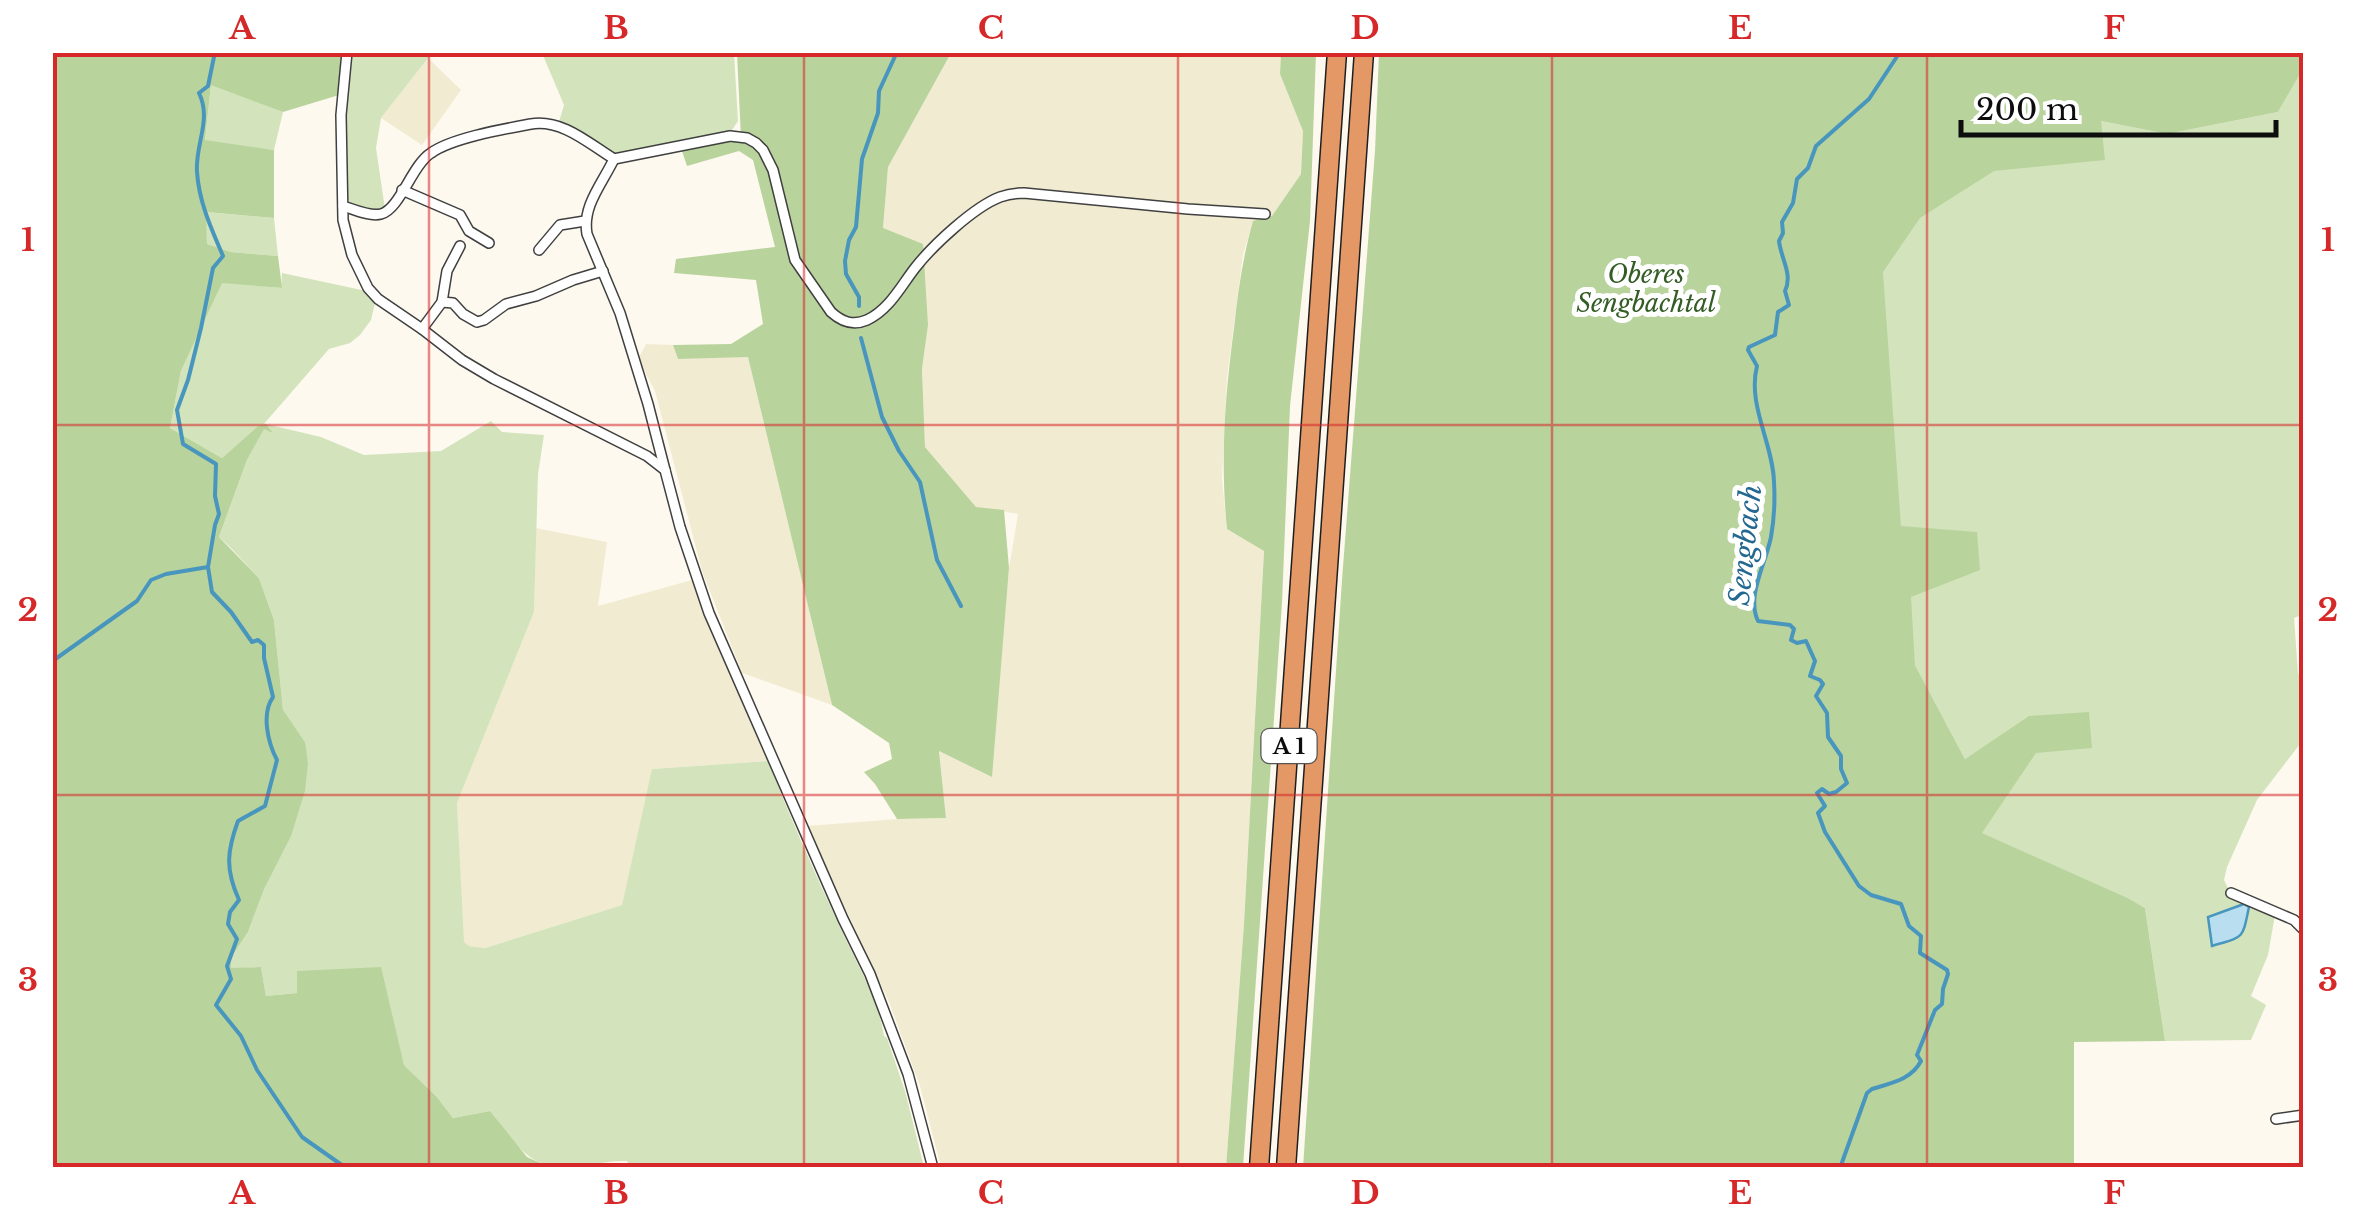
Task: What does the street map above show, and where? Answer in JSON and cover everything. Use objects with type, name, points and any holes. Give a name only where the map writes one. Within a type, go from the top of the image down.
[{"type":"highway","name":"A 1","points":[[1259,1168],[1337,52]]},
{"type":"highway","name":"A 1","points":[[1286,1168],[1364,52]]},
{"type":"street","points":[[347,52],[342,94],[343,220],[352,256],[368,288],[494,380],[647,456],[665,470]]},
{"type":"street","points":[[343,206],[384,214],[424,158],[436,150],[544,122],[575,134],[614,159],[730,136],[747,138],[763,150],[773,170],[795,260],[831,312],[858,323],[875,316],[944,238],[997,197],[1024,193],[1265,214]]},
{"type":"street","points":[[614,159],[590,202],[585,221],[588,234],[627,335],[709,613],[842,919],[870,974],[908,1074],[932,1168]]},
{"type":"street","points":[[402,190],[460,215],[469,231],[489,243]]},
{"type":"street","points":[[539,250],[560,225],[585,221]]},
{"type":"street","points":[[422,329],[442,302],[447,271],[460,246]]},
{"type":"street","points":[[442,302],[453,303],[477,322],[506,304],[603,272]]},
{"type":"street","points":[[2231,893],[2294,920],[2304,930]]},
{"type":"street","points":[[2276,1118],[2304,1115]]},
{"type":"shaded area","points":[[951,53],[1281,53],[1280,74],[1303,131],[1301,174],[1272,217],[1253,221],[1243,255],[1227,378],[1222,479],[1227,529],[1264,550],[1244,924],[1226,1167],[941,1167],[920,1086],[889,1002],[807,826],[946,818],[939,751],[991,776],[1009,568],[1018,514],[976,507],[925,447],[922,369],[928,325],[883,228],[888,167]]},
{"type":"shaded area","points":[[428,58],[461,90],[422,145],[381,118]]},
{"type":"shaded area","points":[[646,344],[673,345],[678,359],[748,356],[832,705],[742,673],[702,571],[655,391],[638,359]]},
{"type":"shaded area","points":[[536,528],[607,542],[598,606],[692,580],[768,761],[653,769],[622,905],[485,948],[469,946],[463,942],[457,803],[534,612]]},
{"type":"green space","points":[[52,53],[343,53],[339,95],[283,112],[211,85],[205,140],[274,150],[274,218],[206,212],[207,244],[231,252],[278,256],[282,288],[222,283],[181,371],[170,428],[222,458],[258,426],[266,424],[273,433],[264,429],[247,460],[219,537],[259,578],[274,620],[283,710],[305,742],[308,763],[305,791],[291,836],[248,932],[231,958],[231,968],[261,967],[266,996],[297,993],[297,971],[381,967],[404,1065],[453,1118],[490,1111],[527,1157],[549,1167],[53,1167]]},
{"type":"green space","points":[[352,53],[436,53],[381,118],[376,148],[385,209],[376,213],[355,206],[346,198],[345,93]]},
{"type":"green space","points":[[542,53],[734,53],[738,121],[730,133],[614,154],[559,122],[564,105]]},
{"type":"green space","points":[[737,53],[951,53],[888,167],[883,228],[923,244],[928,325],[922,369],[925,447],[976,507],[1004,510],[1009,568],[992,777],[939,751],[946,818],[897,819],[864,772],[892,759],[889,743],[832,705],[748,357],[678,359],[673,345],[731,344],[763,324],[756,280],[674,273],[676,259],[775,247],[753,160],[739,151],[687,166],[681,148],[741,138]]},
{"type":"green space","points":[[1281,53],[1316,53],[1310,221],[1290,406],[1282,603],[1243,1167],[1226,1168],[1264,551],[1227,529],[1224,428],[1237,301],[1253,221],[1272,216],[1301,174],[1303,131],[1280,74]]},
{"type":"green space","name":"Oberes Sengbachtal","points":[[1379,53],[2303,53],[2303,69],[2278,112],[2167,134],[2101,121],[2105,160],[1994,171],[1920,218],[1883,272],[1901,526],[1977,532],[1980,570],[1911,597],[1915,665],[1965,759],[2029,716],[2089,712],[2092,748],[2036,753],[1982,833],[2145,908],[2165,1041],[2074,1042],[2074,1167],[1303,1168]]},
{"type":"green space","name":"Oberes Sengbachtal","points":[[2303,53],[2101,121],[2167,134],[2278,112],[2303,69],[2303,624],[2299,616],[2294,618],[2303,691],[2303,740],[2257,800],[2224,880],[2231,894],[2275,915],[2268,955],[2251,996],[2266,1005],[2251,1040],[2165,1041],[2145,908],[1981,833],[2035,754],[2029,717],[1965,759],[1915,665],[1401,258]]},
{"type":"green space","points":[[211,84],[283,112],[274,150],[205,141]]},
{"type":"green space","points":[[205,212],[274,218],[278,256],[231,252],[207,244]]},
{"type":"green space","points":[[282,273],[371,292],[376,299],[371,320],[350,343],[329,349],[263,425],[222,458],[170,428],[181,371],[222,282],[281,288]]},
{"type":"green space","points":[[491,421],[502,432],[544,435],[538,474],[534,612],[457,803],[464,942],[485,948],[622,905],[652,769],[768,761],[872,994],[905,1091],[924,1167],[630,1168],[627,1161],[571,1167],[544,1164],[524,1152],[490,1111],[453,1118],[404,1065],[397,1041],[297,972],[297,993],[266,996],[261,967],[231,969],[231,958],[248,932],[265,887],[305,742],[283,711],[274,620],[259,578],[219,537],[247,460],[264,428],[271,431],[266,424],[321,437],[364,455],[441,451]]},
{"type":"water","points":[[2244,904],[2249,907],[2240,935],[2212,946],[2208,917]]},
{"type":"waterway","points":[[215,52],[208,86],[199,93],[204,122],[197,172],[203,204],[223,256],[213,268],[188,380],[177,410],[183,444],[216,464],[219,514],[208,567],[212,592],[252,642],[258,640],[264,645],[273,697],[267,712],[267,728],[277,760],[265,806],[238,821],[232,842],[231,879],[239,900],[230,912],[228,924],[237,939],[227,966],[231,979],[216,1005],[241,1036],[257,1070],[302,1137],[346,1168]]},
{"type":"waterway","points":[[859,306],[845,261],[856,227],[862,159],[878,113],[879,91],[897,52]]},
{"type":"waterway","name":"Sengbach","points":[[1840,1168],[1867,1093],[1906,1077],[1921,1061],[1917,1055],[1935,1010],[1942,1004],[1948,974],[1920,953],[1921,936],[1909,926],[1901,904],[1871,895],[1859,886],[1825,832],[1818,813],[1825,806],[1817,793],[1822,789],[1829,794],[1836,792],[1847,783],[1841,756],[1828,737],[1827,713],[1816,696],[1823,684],[1810,676],[1815,661],[1806,641],[1791,640],[1794,629],[1790,625],[1758,621],[1755,611],[1756,590],[1771,537],[1774,489],[1773,467],[1755,395],[1757,366],[1748,350],[1775,335],[1778,312],[1789,305],[1785,291],[1787,272],[1779,241],[1797,179],[1808,168],[1816,146],[1869,99],[1900,52]]},
{"type":"waterway","points":[[861,338],[882,417],[920,482],[937,560],[961,606]]},
{"type":"waterway","points":[[52,664],[137,601],[151,580],[208,567]]}]
